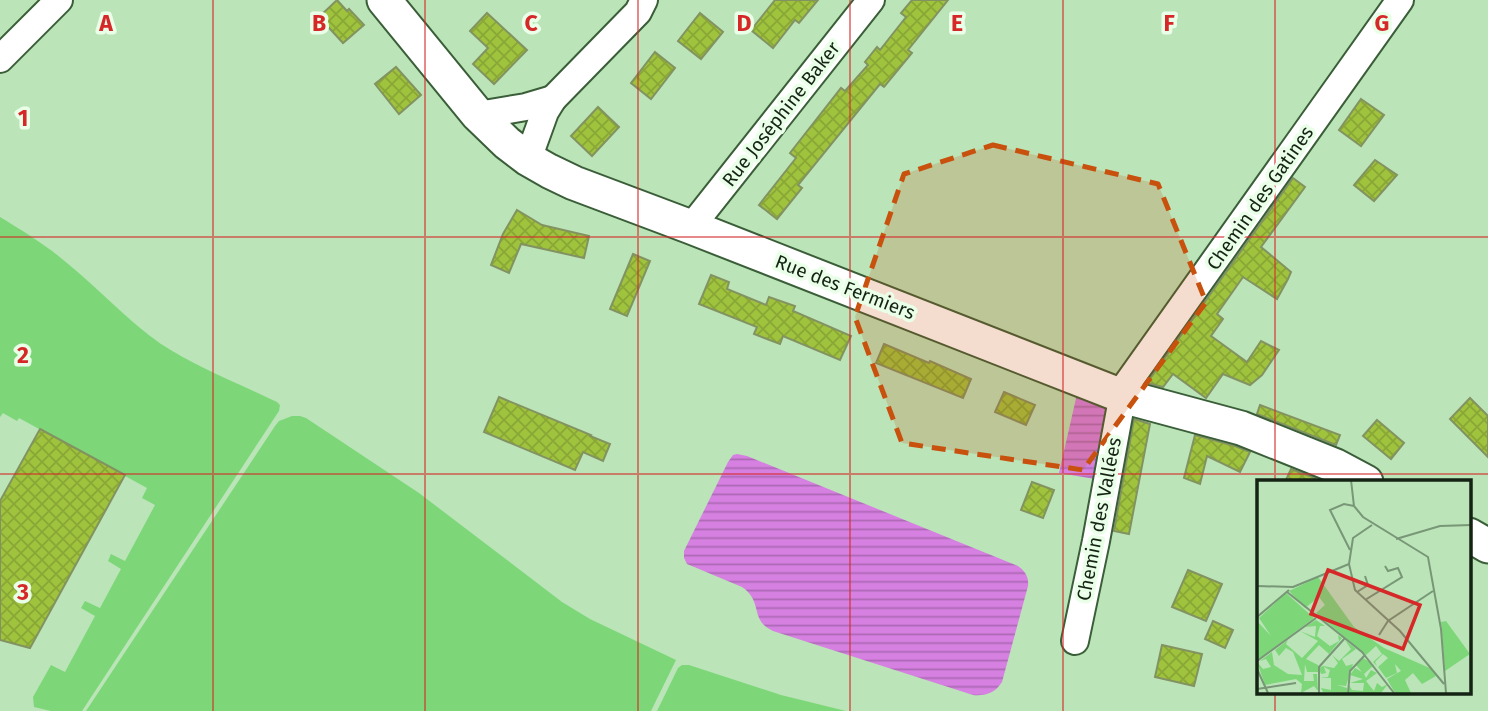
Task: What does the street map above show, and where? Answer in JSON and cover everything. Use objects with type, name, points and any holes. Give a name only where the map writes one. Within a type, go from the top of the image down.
[{"type":"street","points":[[0,59],[59,0]]},
{"type":"street","name":"Rue des Fermiers","points":[[384,0],[491,128],[528,159],[575,183],[1122,396],[1241,428],[1336,466],[1362,480]]},
{"type":"street","points":[[528,159],[545,112],[553,99],[638,12],[644,0]]},
{"type":"street","name":"Rue Joséphine Baker","points":[[691,227],[871,0]]},
{"type":"street","name":"Chemin des Gatines","points":[[1122,396],[1124,388],[1400,0]]},
{"type":"street","points":[[478,115],[526,107],[553,99]]},
{"type":"street","name":"Chemin des Vallées","points":[[1075,641],[1122,396]]},
{"type":"street","points":[[1470,536],[1488,545]]},
{"type":"highlighted area","points":[[993,145],[1158,184],[1206,302],[1083,470],[902,443],[855,317],[904,174]]},
{"type":"green space","points":[[0,217],[59,256],[161,344],[280,405],[279,411],[82,711],[51,711],[34,707],[33,697],[51,665],[65,672],[95,616],[81,608],[85,601],[100,608],[121,569],[108,561],[111,554],[125,561],[155,505],[142,498],[147,488],[19,418],[17,421],[3,413],[0,417]]},
{"type":"green space","points":[[292,416],[306,418],[419,493],[562,602],[590,619],[676,660],[651,711],[86,711],[275,426],[279,421]]},
{"type":"green space","points":[[682,665],[781,695],[846,711],[657,711]]},
{"type":"shaded area","points":[[1077,394],[1103,404],[1108,417],[1095,479],[1059,473]]},
{"type":"shaded area","points":[[737,454],[1018,566],[1025,572],[1028,586],[999,686],[990,693],[973,695],[773,631],[761,622],[753,599],[742,587],[687,564],[684,551],[728,462]]},
{"type":"building","points":[[337,0],[364,25],[343,43],[319,17]]},
{"type":"building","points":[[775,0],[818,0],[799,23],[795,20],[773,48],[751,30]]},
{"type":"building","points":[[912,0],[948,0],[908,50],[912,53],[884,87],[880,84],[798,185],[802,188],[777,219],[759,205],[796,158],[790,153],[841,88],[845,91],[868,65],[865,62],[877,47],[880,50],[906,17],[901,13]]},
{"type":"building","points":[[487,13],[527,50],[494,84],[473,64],[488,48],[470,31]]},
{"type":"building","points":[[700,13],[723,32],[701,59],[678,41]]},
{"type":"building","points":[[655,52],[675,68],[651,99],[631,83]]},
{"type":"building","points":[[396,67],[421,95],[399,114],[375,84]]},
{"type":"building","points":[[1361,99],[1384,115],[1361,146],[1339,130]]},
{"type":"building","points":[[598,107],[619,127],[592,156],[571,136]]},
{"type":"building","points":[[1375,160],[1397,175],[1374,201],[1354,185]]},
{"type":"building","points":[[1293,178],[1305,187],[1261,247],[1291,272],[1288,279],[1277,299],[1243,277],[1217,314],[1223,319],[1211,336],[1247,362],[1261,341],[1279,350],[1262,375],[1250,385],[1223,374],[1206,398],[1173,374],[1163,387],[1147,383]]},
{"type":"building","points":[[517,210],[542,225],[589,236],[584,258],[521,244],[509,273],[491,265],[503,234]]},
{"type":"building","points":[[633,254],[650,261],[627,316],[610,309]]},
{"type":"building","points":[[711,275],[729,282],[727,289],[766,305],[769,297],[795,306],[793,311],[851,336],[840,360],[783,336],[780,344],[754,334],[757,327],[699,304]]},
{"type":"building","points":[[884,344],[971,379],[963,398],[876,363]]},
{"type":"building","points":[[1004,392],[1035,405],[1026,425],[995,412]]},
{"type":"building","points":[[499,397],[610,444],[603,461],[583,452],[575,470],[484,432]]},
{"type":"building","points":[[1470,398],[1488,416],[1488,457],[1450,419]]},
{"type":"building","points":[[1260,405],[1340,435],[1336,445],[1257,414]]},
{"type":"building","points":[[1134,419],[1150,424],[1129,534],[1114,531]]},
{"type":"building","points":[[1377,420],[1404,443],[1391,459],[1363,436]]},
{"type":"building","points":[[40,429],[125,475],[30,648],[0,640],[0,501]]},
{"type":"building","points":[[1195,435],[1250,452],[1240,472],[1207,456],[1200,484],[1184,478]]},
{"type":"building","points":[[1291,469],[1315,478],[1314,480],[1286,480]]},
{"type":"building","points":[[1032,482],[1054,490],[1043,518],[1021,510]]},
{"type":"building","points":[[1188,570],[1222,584],[1206,621],[1172,607]]},
{"type":"building","points":[[1213,621],[1233,630],[1225,648],[1205,639]]},
{"type":"building","points":[[1162,645],[1202,654],[1194,686],[1155,677]]}]
